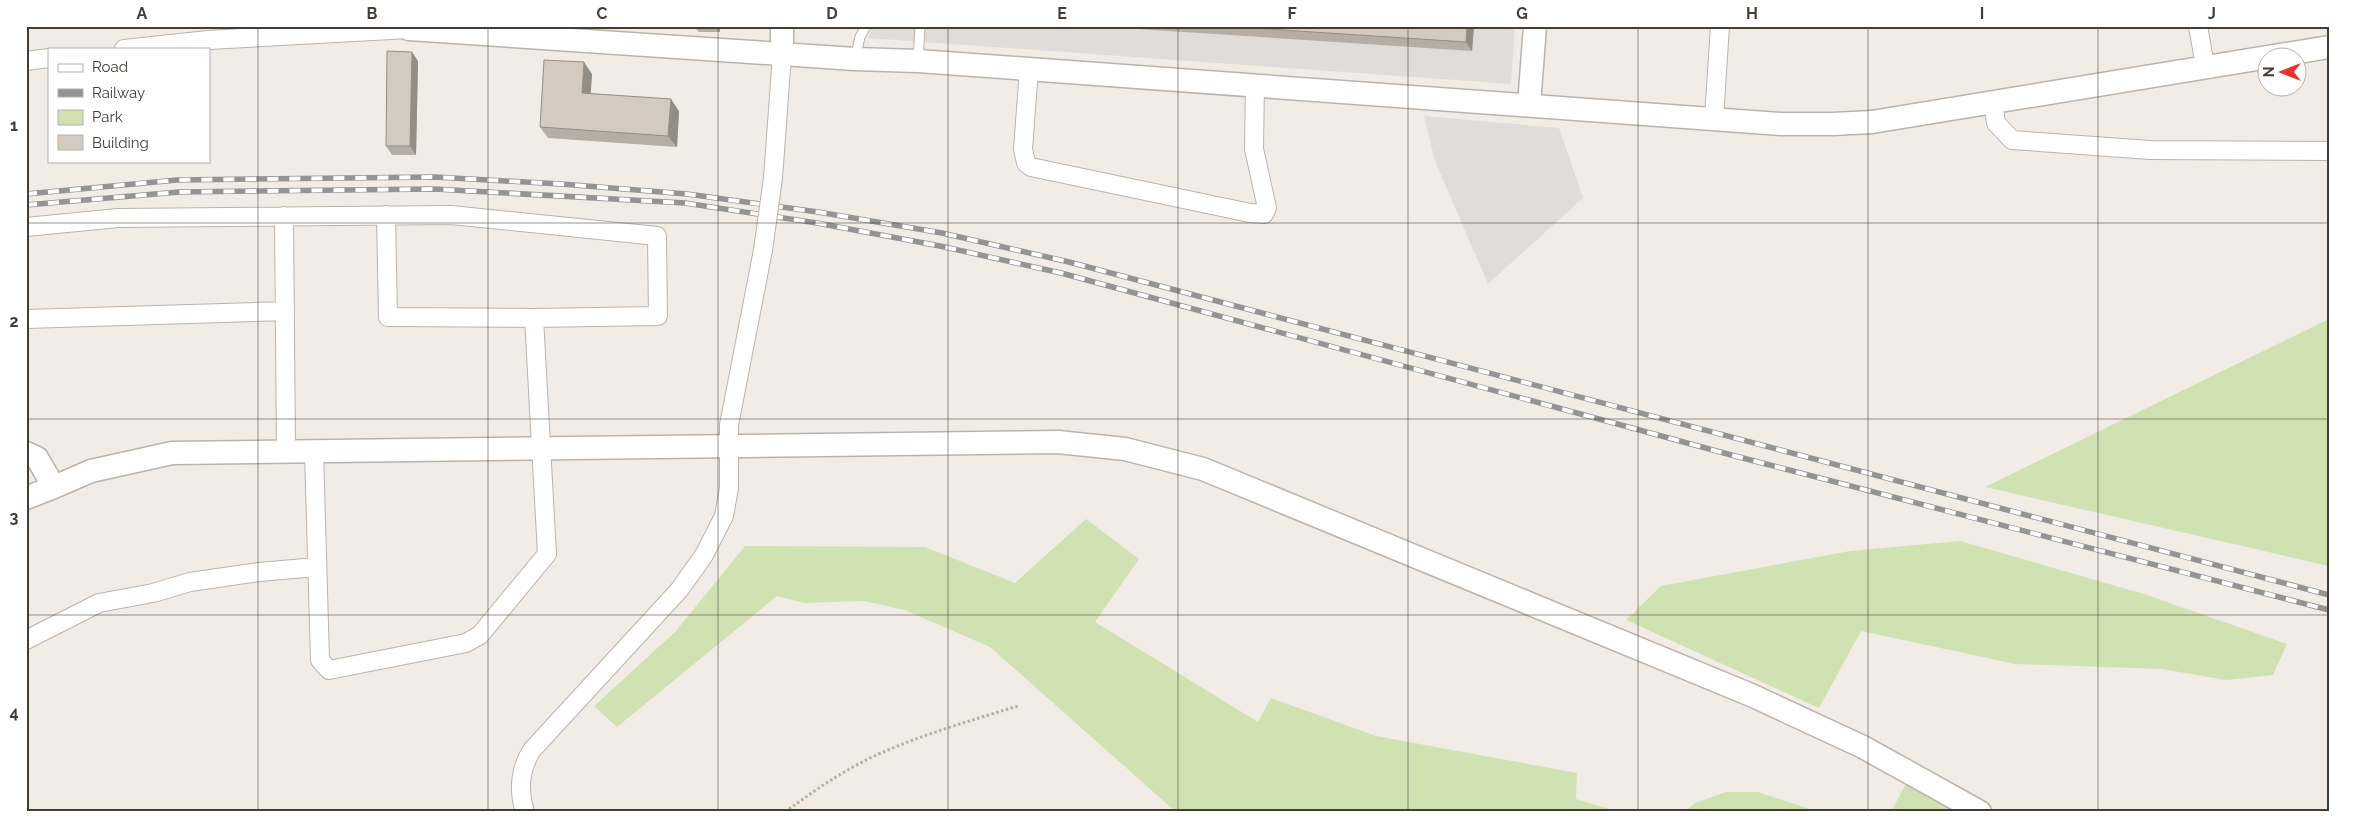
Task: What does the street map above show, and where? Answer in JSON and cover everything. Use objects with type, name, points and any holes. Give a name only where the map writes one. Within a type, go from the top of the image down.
[{"type":"street","points":[[525,812],[522,803],[524,761],[680,589],[704,555],[724,516],[729,488],[729,425],[763,250],[773,178],[782,55],[782,26]]},
{"type":"street","points":[[1529,105],[1535,26]]},
{"type":"street","points":[[1714,118],[1720,26]]},
{"type":"street","points":[[2198,26],[2205,66]]},
{"type":"street","points":[[133,48],[208,40],[408,28],[600,34],[782,55],[918,61],[1255,84],[1781,124],[1833,124],[1872,122],[2329,47]]},
{"type":"street","points":[[26,61],[48,58]]},
{"type":"street","points":[[1030,69],[1023,149],[1026,163],[1031,167],[1250,213],[1264,214],[1267,208],[1254,149],[1255,84]]},
{"type":"street","points":[[1993,101],[1996,123],[2012,140],[2150,150],[2329,151]]},
{"type":"street","points":[[26,227],[118,218],[451,214],[657,236],[658,316],[534,318],[388,317],[386,215]]},
{"type":"street","points":[[284,216],[286,452]]},
{"type":"street","points":[[26,319],[285,311]]},
{"type":"street","points":[[314,451],[320,660],[330,670],[466,643],[480,635],[547,554],[534,318]]},
{"type":"street","points":[[26,498],[92,471],[172,452],[1058,442],[1125,449],[1203,469],[1751,695],[1863,747],[1980,812]]},
{"type":"street","points":[[26,452],[37,458],[54,486]]},
{"type":"street","points":[[26,640],[99,603],[154,593],[190,582],[259,572],[317,568]]},
{"type":"lane","points":[[855,59],[860,37],[866,26]]},
{"type":"lane","points":[[918,61],[920,26]]},
{"type":"path","points":[[785,812],[816,789],[870,758],[956,725],[1018,706]]},
{"type":"shaded area","points":[[873,26],[1515,26],[1511,84],[868,38]]},
{"type":"shaded area","points":[[1424,116],[1559,128],[1583,198],[1488,284],[1435,161]]},
{"type":"green space","points":[[2329,319],[2329,566],[1985,487]]},
{"type":"green space","points":[[1086,519],[1139,559],[1095,622],[1258,722],[1271,698],[1376,736],[1577,773],[1576,799],[1619,812],[1176,812],[990,647],[905,610],[864,601],[804,603],[777,596],[617,727],[594,706],[675,632],[745,546],[925,547],[1015,583]]},
{"type":"green space","points":[[1960,541],[2144,594],[2287,644],[2273,675],[2226,680],[2162,669],[2015,664],[1861,631],[1819,708],[1626,620],[1661,586],[1850,551]]},
{"type":"green space","points":[[1907,782],[1964,812],[1891,812]]},
{"type":"green space","points":[[1726,792],[1758,792],[1819,812],[1685,812],[1695,803]]},
{"type":"building","points":[[1221,26],[1467,26],[1466,42]]},
{"type":"building","points":[[387,51],[412,52],[410,146],[386,146]]},
{"type":"building","points":[[544,60],[584,62],[582,93],[671,99],[668,136],[540,127]]},
{"type":"railway","points":[[26,194],[177,180],[435,177],[687,194],[818,212],[942,233],[1069,262],[2329,595]]},
{"type":"railway","points":[[26,205],[179,192],[434,189],[685,203],[817,223],[940,246],[1061,273],[1735,456],[2329,610]]}]
